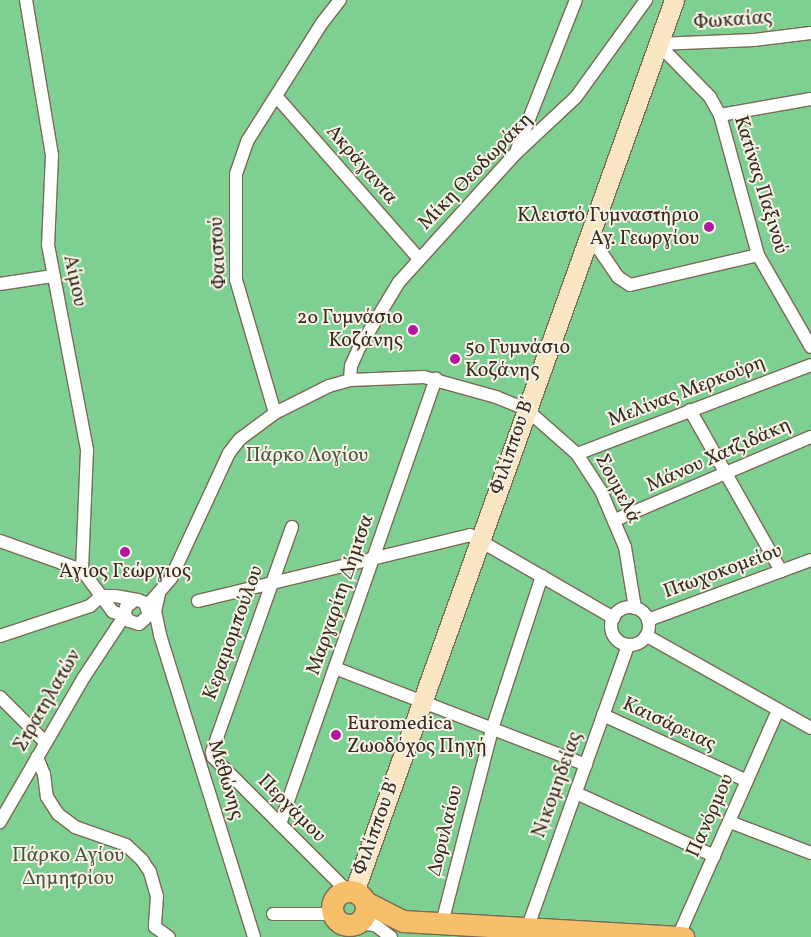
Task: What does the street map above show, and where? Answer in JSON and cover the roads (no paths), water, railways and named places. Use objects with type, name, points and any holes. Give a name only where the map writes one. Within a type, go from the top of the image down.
[{"type":"main road","name":"Φιλίππου Β'","points":[[355,895],[588,233],[674,0]]},
{"type":"main road","points":[[355,895],[363,917],[343,924],[336,898],[355,895]]},
{"type":"main road","points":[[355,895],[395,932],[442,923],[526,932],[684,937]]},
{"type":"street","name":"Αίμου","points":[[27,0],[50,138],[47,226],[53,276],[87,450],[82,570]]},
{"type":"street","name":"Φαιστού","points":[[275,413],[236,280],[234,190],[243,149],[340,0]]},
{"type":"street","points":[[516,154],[576,0]]},
{"type":"street","name":"Μίκη Θεοδωράκη","points":[[350,380],[351,366],[359,348],[399,282],[516,154],[576,97],[646,0]]},
{"type":"street","name":"Φωκαίας","points":[[658,44],[754,40],[811,33]]},
{"type":"street","name":"Κατίνας Παξινού","points":[[658,44],[710,97],[720,115],[758,255],[811,347]]},
{"type":"street","name":"Ακράγαντα","points":[[276,96],[419,258]]},
{"type":"street","points":[[720,115],[811,99]]},
{"type":"street","points":[[588,233],[618,277],[630,285],[758,255]]},
{"type":"street","points":[[0,284],[53,276]]},
{"type":"street","name":"Μελίνας Μερκούρη","points":[[577,454],[811,364]]},
{"type":"street","points":[[147,606],[159,594],[174,572],[229,453],[240,439],[275,413],[305,395],[350,380],[436,379],[526,409]]},
{"type":"street","name":"Μαργαρίτη Δήμτσα","points":[[280,824],[436,379]]},
{"type":"street","name":"Σουμελά","points":[[526,409],[577,454],[615,520],[631,568],[635,608]]},
{"type":"street","points":[[690,410],[781,571]]},
{"type":"street","name":"Μάνου Χατζιδάκη","points":[[615,520],[674,498],[724,472],[811,437]]},
{"type":"street","name":"Κεραμομπούλου","points":[[212,752],[292,527]]},
{"type":"street","points":[[198,601],[462,535],[481,541],[614,618]]},
{"type":"street","points":[[0,541],[82,570],[101,596],[128,618],[160,635]]},
{"type":"street","name":"Πτωχοκομείου","points":[[648,620],[811,560]]},
{"type":"street","name":"Δορυλαίου","points":[[442,923],[492,729],[542,576]]},
{"type":"street","name":"Μεθώνης","points":[[159,594],[155,614],[160,635],[254,937]]},
{"type":"street","points":[[0,636],[90,606],[101,596],[134,600],[147,606]]},
{"type":"street","points":[[128,618],[126,607],[134,600]]},
{"type":"street","points":[[128,618],[149,615],[147,606]]},
{"type":"street","points":[[635,608],[648,620],[647,636],[636,645],[628,646],[616,639],[612,632],[614,618],[623,609],[635,608]]},
{"type":"street","name":"Στρατηλατών","points":[[2,813],[115,626],[128,618]]},
{"type":"street","points":[[647,636],[811,728]]},
{"type":"street","name":"Νικομηδείας","points":[[526,932],[628,646]]},
{"type":"street","points":[[335,668],[586,765]]},
{"type":"street","points":[[0,697],[46,742]]},
{"type":"street","name":"Πανόρμου","points":[[678,937],[778,710]]},
{"type":"street","name":"Καισάρειας","points":[[603,715],[747,781]]},
{"type":"street","name":"Περγάμου","points":[[212,752],[213,757],[355,895]]},
{"type":"street","points":[[37,757],[44,774],[47,797],[58,814],[75,827],[126,845],[142,860],[150,872],[156,896],[155,927],[169,937]]},
{"type":"street","points":[[576,793],[714,856]]},
{"type":"street","points":[[730,822],[811,854]]},
{"type":"street","points":[[273,914],[343,924],[375,925],[395,932]]},
{"type":"place","name":"Κλειστό Γυμναστήριο Αγ. Γεωργίου","points":[[709,227]]},
{"type":"place","name":"2o Γυμνάσιο Κοζάνης","points":[[413,330]]},
{"type":"place","name":"5o Γυμνάσιο Κοζάνης","points":[[455,359]]},
{"type":"place","name":"Άγιος Γεώργιος","points":[[125,552]]},
{"type":"place","name":"Euromedica Ζωοδόχος Πηγή","points":[[336,735]]},
{"type":"park label","name":"Πάρκο Λογίου","points":[[307,456]]},
{"type":"park label","name":"Πάρκο Αγίου Δημητρίου","points":[[68,868]]}]
